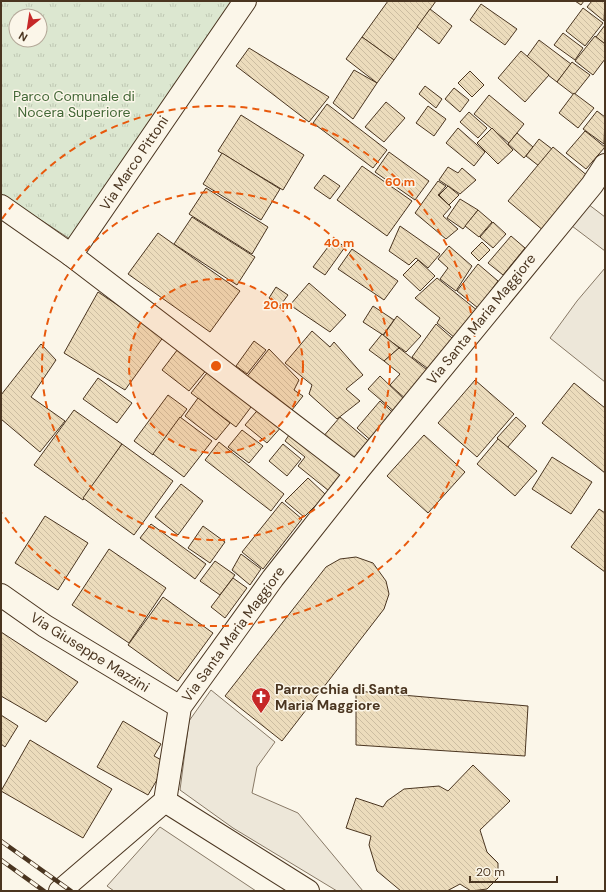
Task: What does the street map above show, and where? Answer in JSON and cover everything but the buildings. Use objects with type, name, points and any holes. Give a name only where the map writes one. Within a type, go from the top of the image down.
[{"type":"street","name":"Via Marco Pittoni","points":[[71,255],[245,1]]},
{"type":"street","name":"Via Santa Maria Maggiore","points":[[165,801],[180,707],[273,578],[356,473],[592,185],[605,165]]},
{"type":"street","points":[[1,206],[71,255],[356,473]]},
{"type":"street","name":"Via Giuseppe Mazzini","points":[[1,595],[45,626],[180,707]]},
{"type":"street","points":[[60,891],[165,801],[308,891]]},
{"type":"green space","name":"Parco Comunale di Nocera Superiore","points":[[1,1],[234,1],[70,239],[1,194]]},
{"type":"shaded area","points":[[584,201],[605,217],[605,251],[568,223]]},
{"type":"shaded area","points":[[605,268],[605,382],[550,338],[577,301]]},
{"type":"shaded area","points":[[211,690],[275,742],[257,767],[252,793],[298,813],[363,891],[337,891],[233,828],[180,790],[189,721]]},
{"type":"shaded area","points":[[160,827],[256,891],[114,891],[107,886]]},
{"type":"railway","points":[[1,841],[71,891]]},
{"type":"railway","points":[[1,860],[44,891]]},
{"type":"place","name":"Parrocchia di Santa Maria Maggiore","points":[[261,714]]}]
